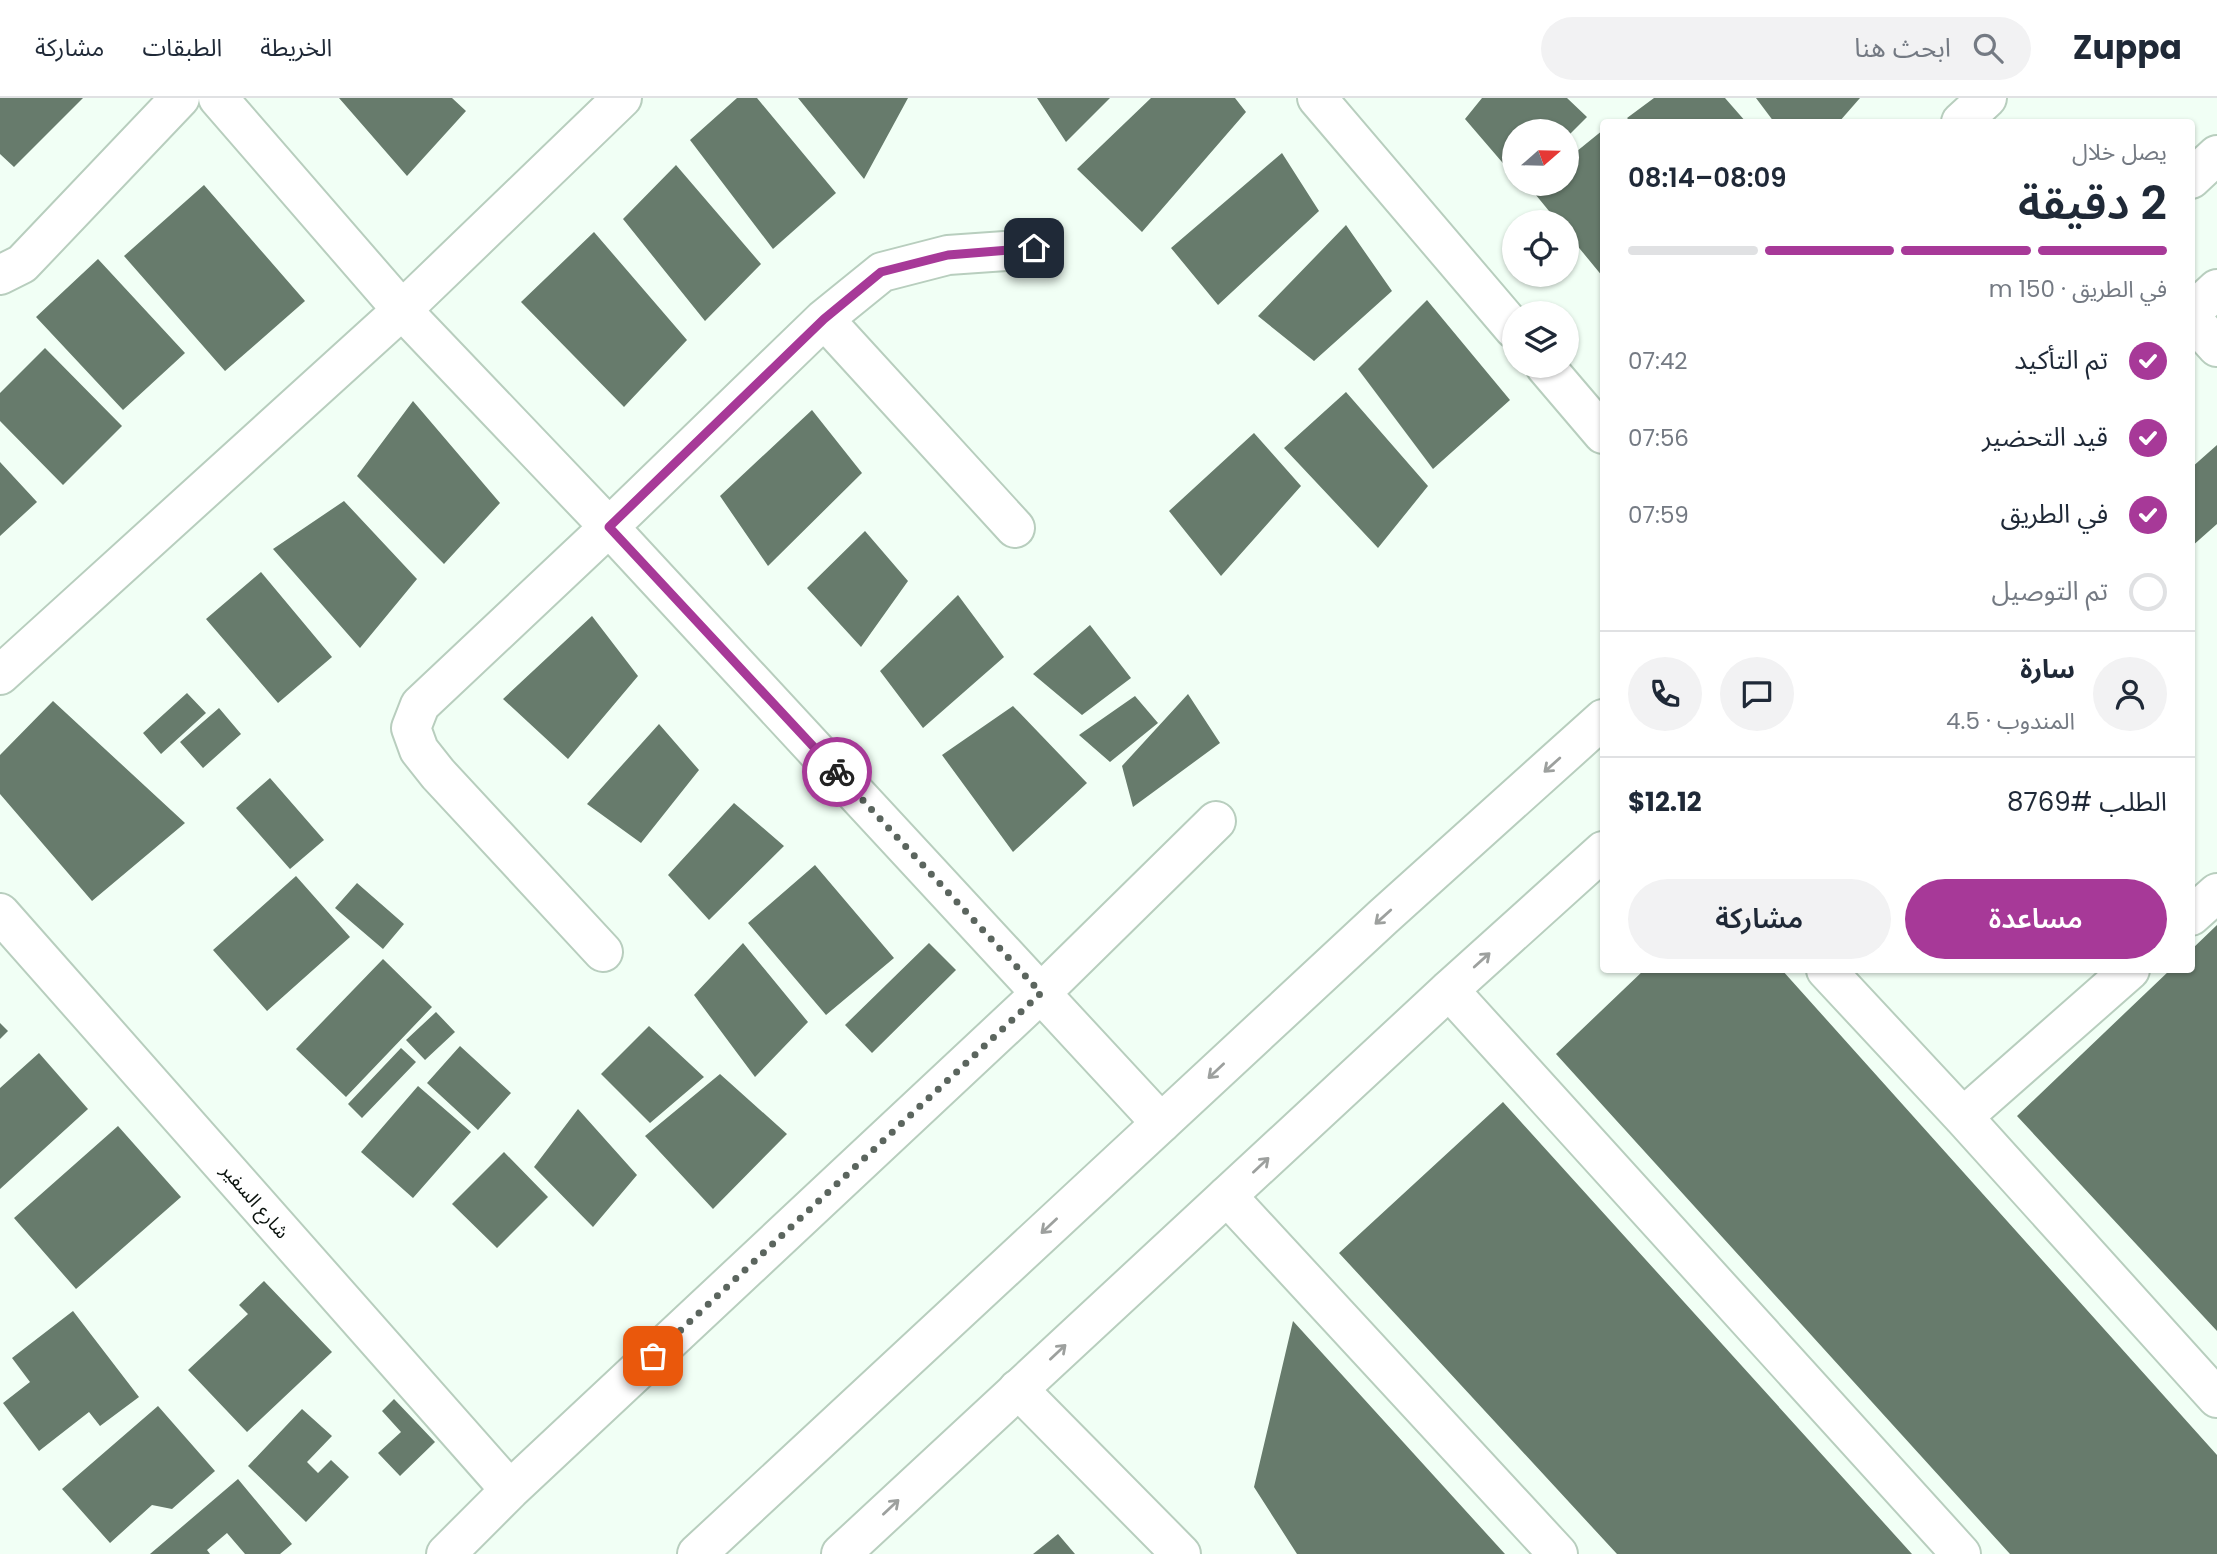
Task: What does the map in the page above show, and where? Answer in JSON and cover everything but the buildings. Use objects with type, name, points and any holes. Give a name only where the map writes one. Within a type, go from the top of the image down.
[{"type":"street","points":[[0,275],[22,264],[180,98]]},
{"type":"street","points":[[218,98],[402,310],[609,527],[1161,1123]]},
{"type":"street","points":[[0,675],[402,310],[622,98]]},
{"type":"street","points":[[1317,98],[1502,315]]},
{"type":"street","points":[[1964,119],[1987,98]]},
{"type":"street","points":[[2195,175],[2217,155]]},
{"type":"street","points":[[603,952],[438,774],[419,750],[411,727],[420,705],[824,319],[881,272],[948,255],[1034,248]]},
{"type":"street","points":[[2195,309],[2217,289]]},
{"type":"street","points":[[824,319],[1015,528]]},
{"type":"street","points":[[2195,322],[2217,347]]},
{"type":"street","points":[[1555,378],[1600,430]]},
{"type":"street","points":[[697,1554],[1383,917],[1600,722]]},
{"type":"street","points":[[446,1554],[510,1490],[1041,993],[1216,821]]},
{"type":"street","points":[[852,1550],[1018,1389],[1600,854]]},
{"type":"street","points":[[2195,912],[2217,893]]},
{"type":"street","name":"شارع السفير","points":[[0,913],[510,1490]]},
{"type":"street","points":[[1829,973],[2217,1398]]},
{"type":"street","points":[[1963,1117],[2127,973]]},
{"type":"street","points":[[1449,990],[1961,1554]]},
{"type":"street","points":[[1227,1196],[1558,1554]]},
{"type":"street","points":[[1018,1389],[1181,1554]]},
{"type":"way so far","points":[[653,1356],[1041,993],[837,772]]},
{"type":"route","points":[[837,772],[609,527],[824,319],[881,272],[948,255],[1034,248]]}]
